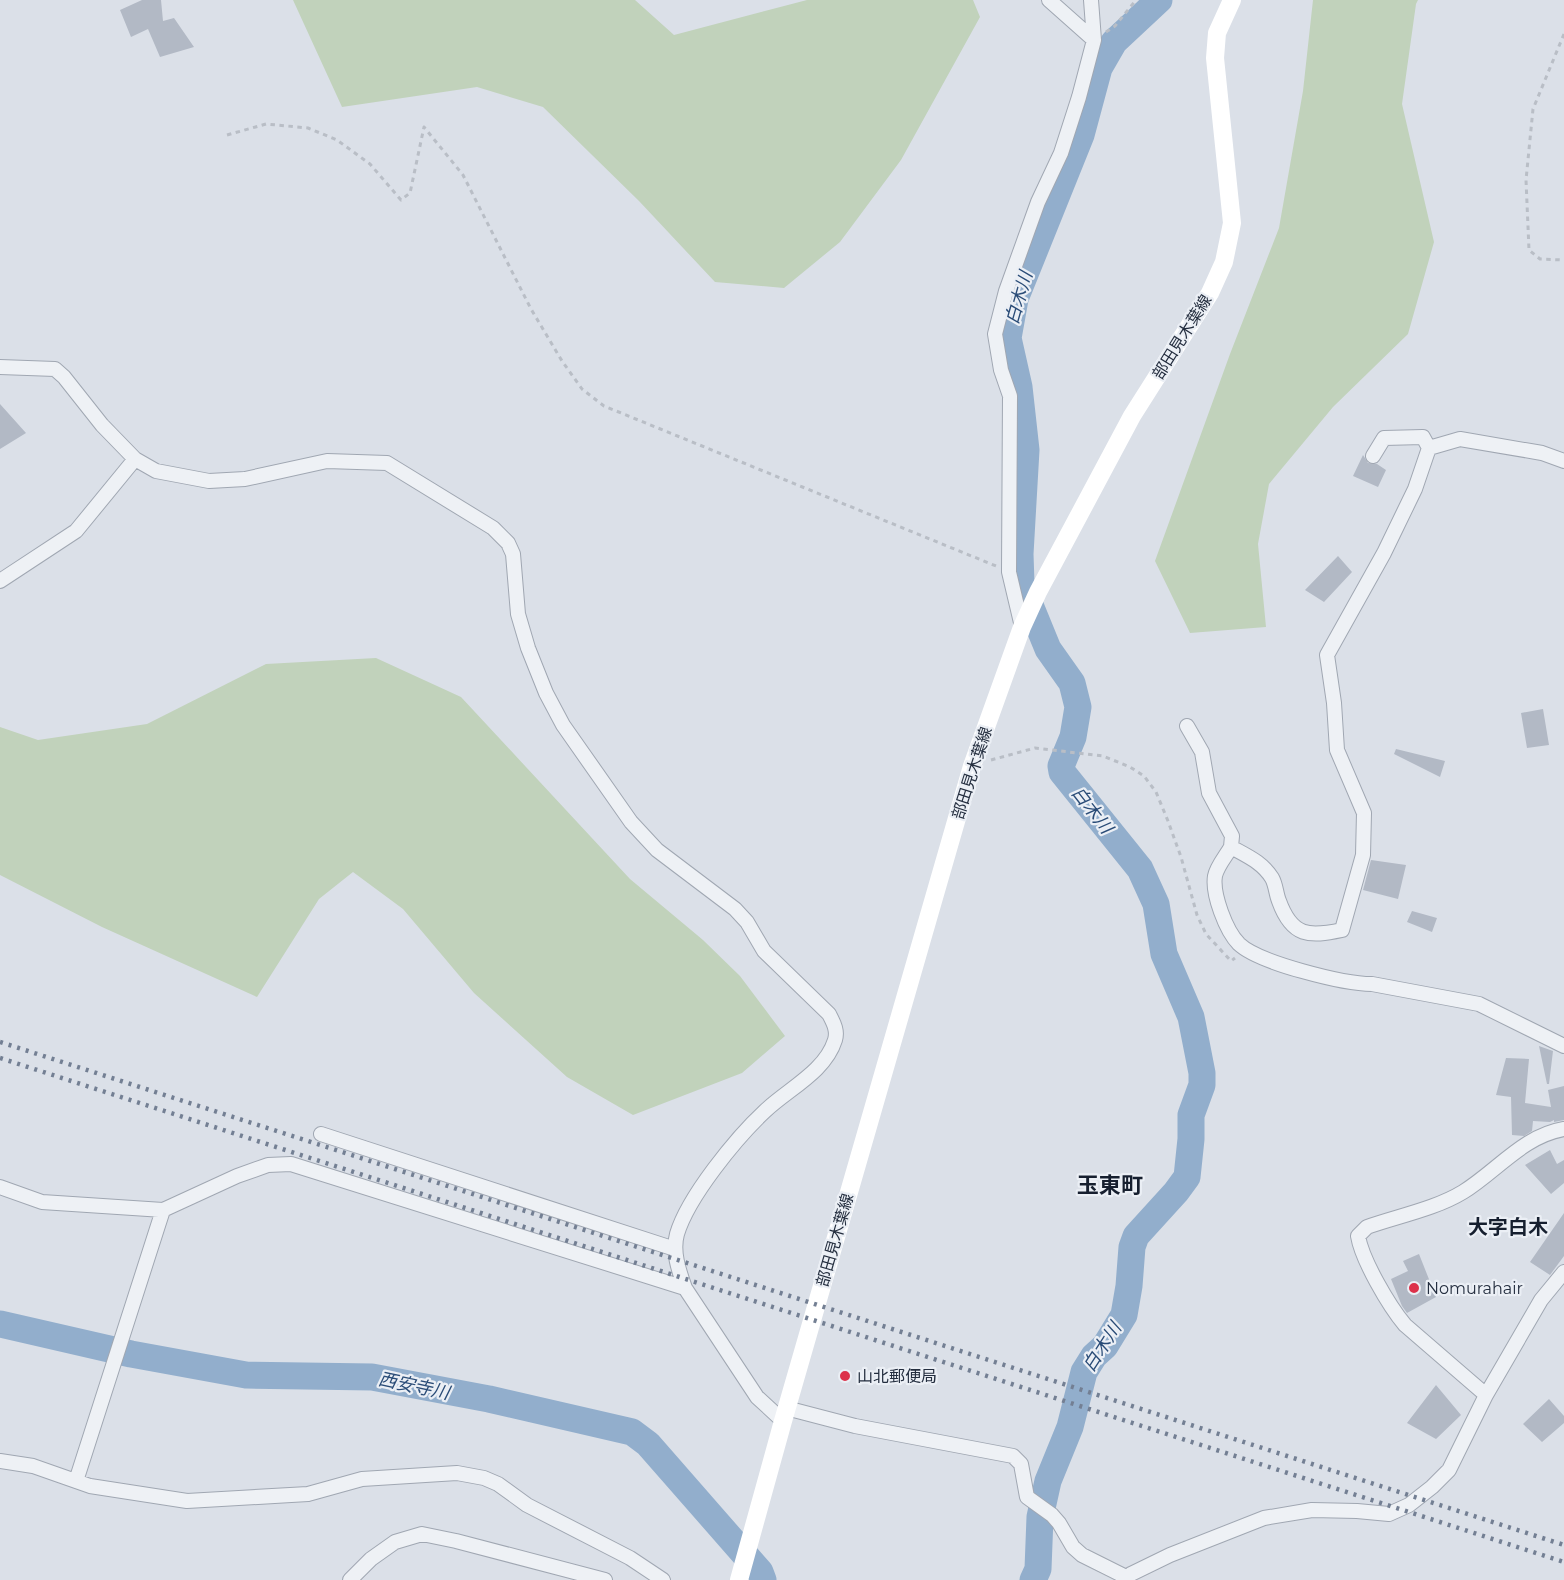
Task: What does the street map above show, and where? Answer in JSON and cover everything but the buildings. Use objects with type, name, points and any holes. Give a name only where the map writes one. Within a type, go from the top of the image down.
[{"type":"main road","name":"部田見木葉線","points":[[741,1573],[784,1415],[972,766],[1024,622],[1132,416],[1210,294],[1224,262],[1232,223],[1215,58],[1217,33],[1232,0]]},
{"type":"street","points":[[1050,0],[1094,40]]},
{"type":"street","points":[[1024,622],[1009,572],[1010,396],[1001,370],[995,334],[1006,291],[1038,202],[1061,153],[1094,40],[1091,0]]},
{"type":"street","points":[[0,368],[55,369],[102,425],[135,459],[156,471],[209,481],[244,479],[327,461],[387,463],[494,528],[508,543],[515,559],[518,614],[528,648],[546,693],[562,724],[631,822],[657,850],[735,909],[747,922],[764,951],[829,1014],[835,1026],[836,1038],[827,1055],[802,1081],[765,1110],[732,1145],[691,1203],[676,1235],[675,1249],[678,1268],[685,1288],[758,1397],[784,1415],[1013,1456],[1021,1464],[1027,1497],[1052,1515],[1082,1555],[1125,1579],[1170,1555],[1264,1518],[1312,1510],[1389,1514],[1409,1505],[1449,1470],[1486,1395],[1541,1300],[1564,1272]]},
{"type":"street","points":[[1231,847],[1259,862],[1273,880],[1278,901],[1287,920],[1300,931],[1317,935],[1342,930],[1363,855],[1364,813],[1337,750],[1334,703],[1327,655],[1384,553],[1415,489],[1429,448],[1423,437],[1384,438],[1373,456]]},
{"type":"street","points":[[1429,448],[1460,439],[1542,453],[1564,461]]},
{"type":"street","points":[[0,581],[76,531],[135,459]]},
{"type":"street","points":[[1187,726],[1202,752],[1209,793],[1232,836],[1231,847],[1215,873],[1214,889],[1221,913],[1239,944],[1260,958],[1312,973],[1479,1004],[1564,1046]]},
{"type":"street","points":[[1486,1395],[1405,1325],[1396,1314],[1360,1249],[1358,1236],[1367,1227],[1464,1192],[1528,1143],[1552,1131],[1564,1129]]},
{"type":"street","points":[[321,1134],[675,1249]]},
{"type":"street","points":[[0,1187],[42,1202],[163,1210],[237,1176],[268,1165],[291,1164],[685,1288]]},
{"type":"street","points":[[76,1481],[163,1210]]},
{"type":"street","points":[[0,1461],[33,1466],[90,1486],[187,1501],[308,1494],[362,1479],[457,1473],[484,1478],[498,1484],[527,1505],[630,1558],[663,1580]]},
{"type":"street","points":[[350,1580],[370,1559],[395,1542],[422,1534],[456,1540],[605,1580]]},
{"type":"path","points":[[1094,40],[1115,26],[1136,0]]},
{"type":"path","points":[[1564,34],[1533,109],[1526,180],[1529,250],[1540,258],[1564,261]]},
{"type":"path","points":[[227,135],[266,124],[308,128],[337,140],[370,164],[401,200],[410,193],[424,127],[463,175],[531,309],[562,361],[582,389],[604,406],[1009,572]]},
{"type":"path","points":[[972,766],[1035,748],[1103,756],[1130,767],[1144,776],[1156,792],[1168,821],[1181,857],[1197,915],[1206,934],[1231,961],[1248,950]]},
{"type":"green space","points":[[293,0],[635,0],[674,35],[807,0],[973,0],[980,17],[901,160],[840,242],[784,288],[715,282],[639,201],[543,107],[477,87],[342,107]]},
{"type":"green space","points":[[1313,0],[1418,0],[1402,104],[1434,242],[1408,334],[1333,407],[1269,484],[1258,544],[1266,627],[1190,633],[1155,561],[1230,354],[1279,228],[1303,91]]},
{"type":"green space","points":[[376,658],[461,697],[630,879],[703,940],[740,976],[785,1036],[742,1073],[633,1115],[567,1077],[474,993],[403,909],[353,872],[319,899],[257,997],[102,927],[0,875],[0,727],[38,740],[147,724],[266,664]]},
{"type":"waterway","name":"白木川","points":[[1033,1580],[1038,1569],[1040,1517],[1048,1481],[1070,1427],[1084,1372],[1094,1356],[1105,1346],[1124,1315],[1132,1247],[1136,1236],[1187,1177],[1191,1115],[1202,1085],[1202,1073],[1191,1017],[1164,954],[1156,904],[1140,869],[1062,772],[1061,766],[1073,737],[1078,707],[1072,683],[1048,649],[1021,583],[1020,554],[1026,450],[1019,387],[1008,338],[1015,299],[1081,135],[1099,68],[1114,42],[1159,0]]},
{"type":"waterway","name":"西安寺川","points":[[0,1324],[131,1354],[246,1375],[372,1377],[489,1399],[632,1432],[648,1444],[760,1572],[763,1580]]},
{"type":"railway","points":[[0,1042],[1564,1545]]},
{"type":"railway","points":[[0,1058],[1564,1562]]},
{"type":"place","name":"Nomurahair","points":[[1414,1288]]},
{"type":"place","name":"山北郵便局","points":[[845,1376]]},
{"type":"district","name":"玉東町","points":[[1110,1185]]},
{"type":"district","name":"大字白木","points":[[1508,1227]]}]
